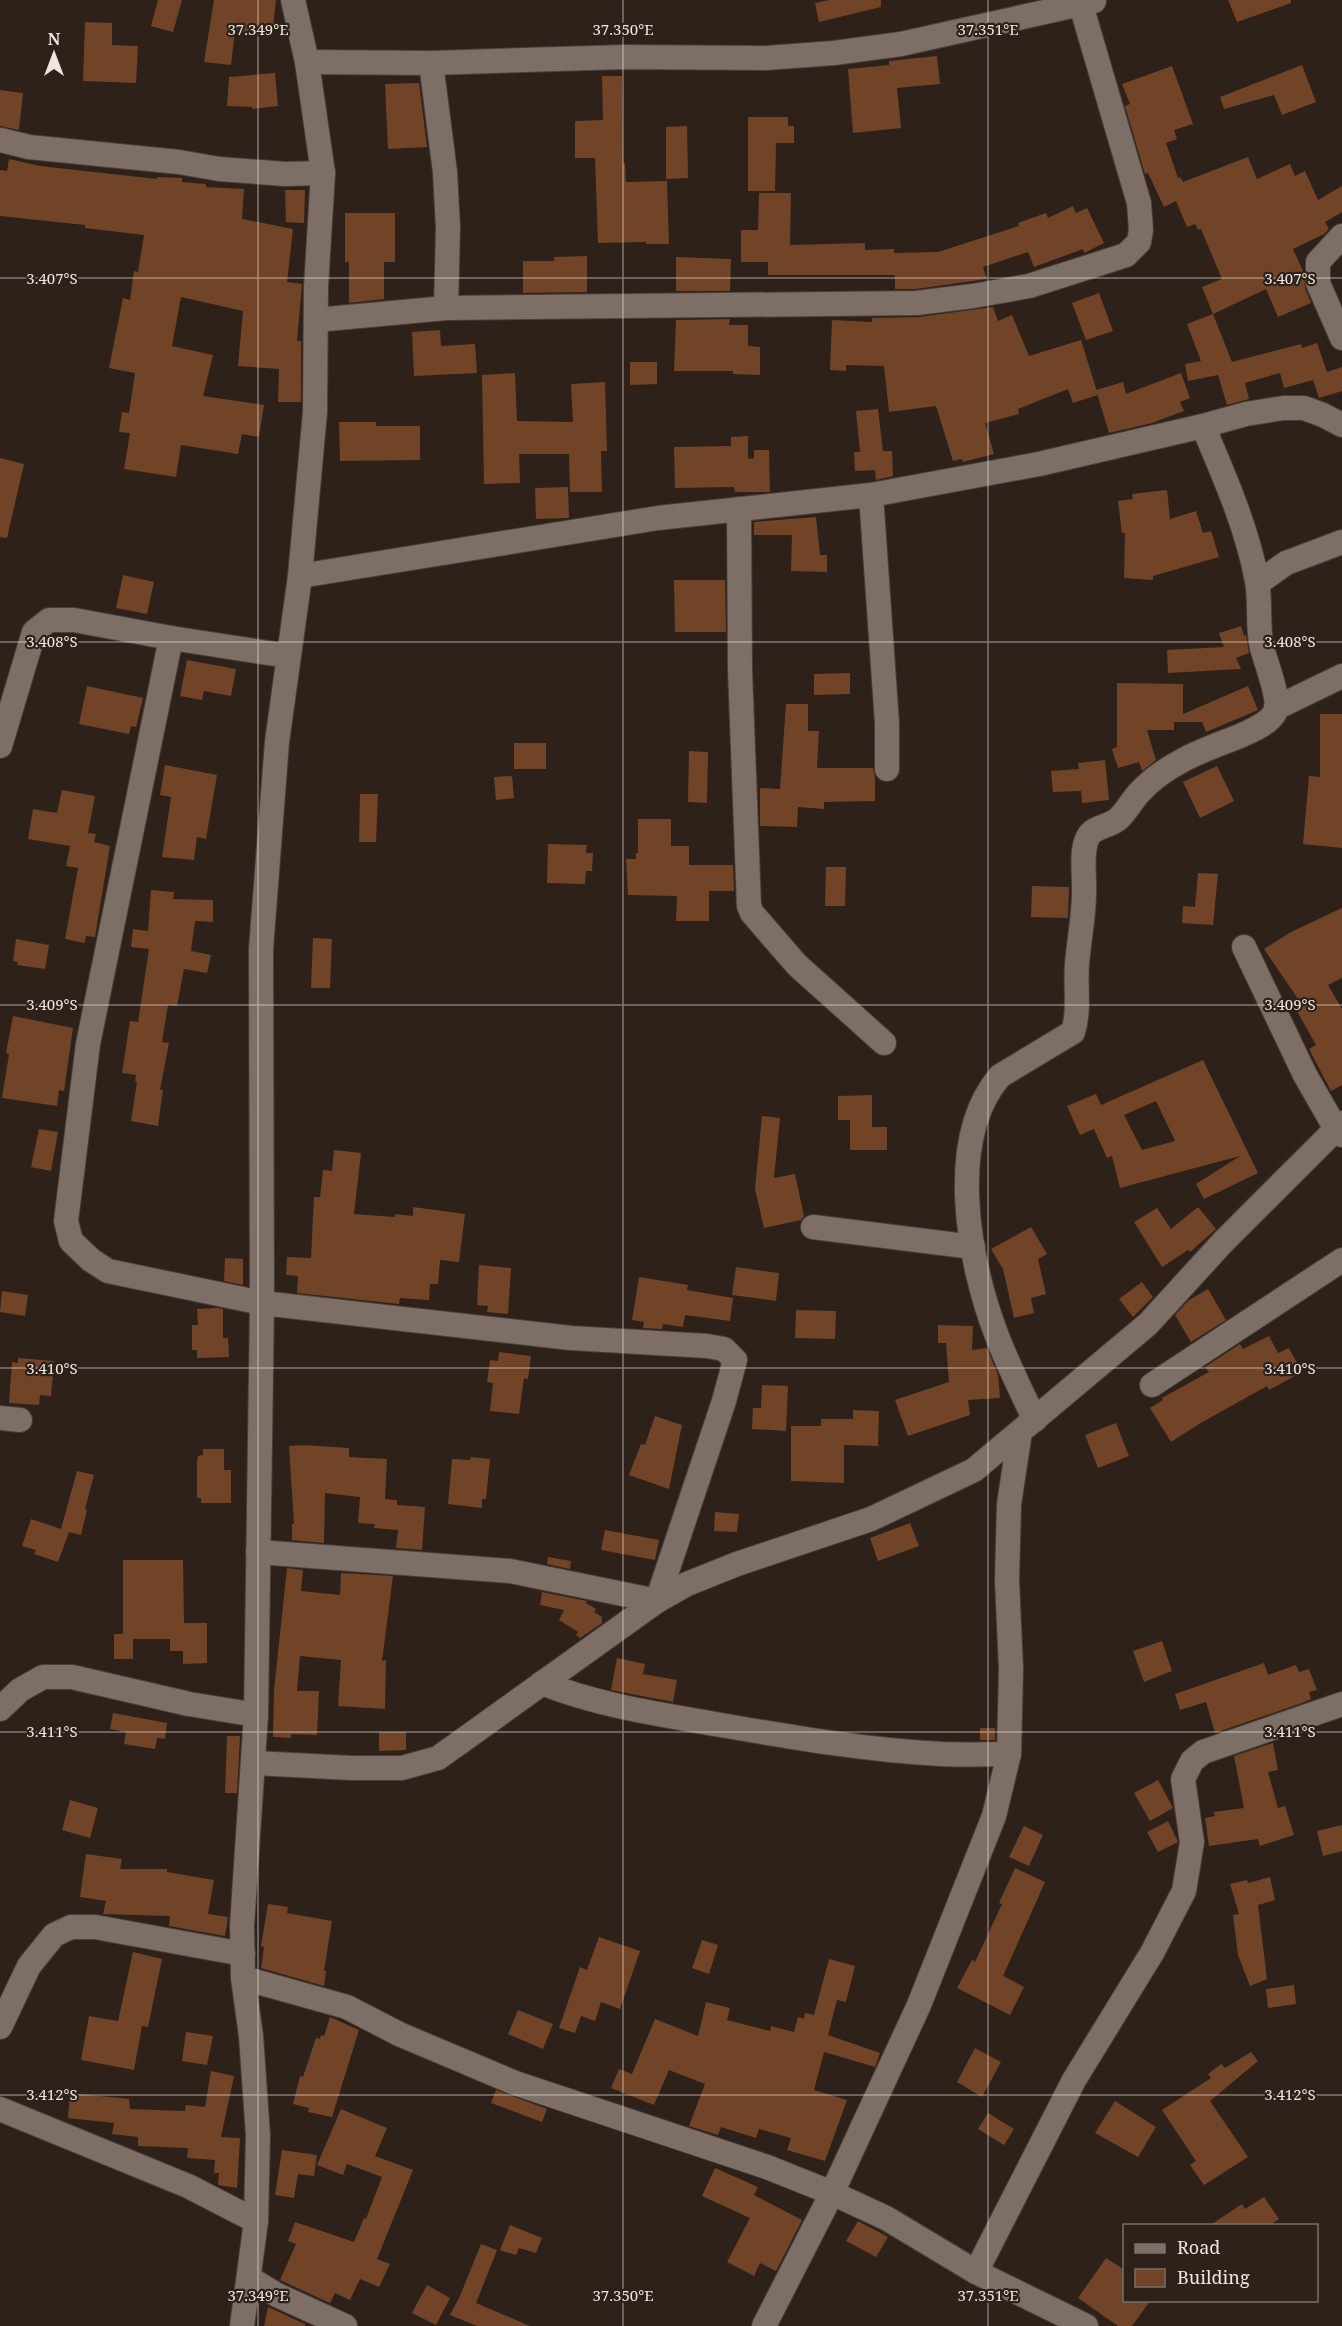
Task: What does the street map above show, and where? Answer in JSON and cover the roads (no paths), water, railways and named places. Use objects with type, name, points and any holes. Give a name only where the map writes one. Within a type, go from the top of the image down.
[{"type":"street","points":[[242,2326],[256,2221],[258,2135],[251,2036],[243,1978],[242,1926],[256,1715],[262,1303],[261,949],[277,742],[300,576],[315,412],[316,321],[323,173],[307,63],[293,0]]},
{"type":"street","points":[[307,63],[431,63],[624,57],[766,58],[834,53],[901,44],[1089,3],[1139,204],[1141,230],[1139,242],[1126,255],[1029,286],[917,303],[446,309],[316,321]]},
{"type":"street","points":[[431,63],[445,171],[446,309]]},
{"type":"street","points":[[0,140],[29,147],[180,162],[219,169],[285,174],[323,173]]},
{"type":"street","points":[[1342,236],[1318,262],[1318,283],[1342,339]]},
{"type":"street","points":[[300,576],[658,518],[872,495],[1039,464],[1246,414],[1283,408],[1304,408],[1342,425]]},
{"type":"street","points":[[1203,426],[1241,522],[1258,583],[1262,646],[1276,698],[1276,708]]},
{"type":"street","points":[[872,495],[887,723],[887,769]]},
{"type":"street","points":[[739,509],[740,670],[749,906],[752,913],[797,965],[884,1043]]},
{"type":"street","points":[[1258,583],[1286,563],[1342,542]]},
{"type":"street","points":[[0,746],[34,632],[49,620],[74,620],[288,656]]},
{"type":"street","points":[[171,638],[88,1044],[66,1221],[71,1240],[91,1260],[108,1271],[262,1303],[571,1338],[724,1349],[735,1360],[724,1401],[657,1601]]},
{"type":"street","points":[[764,2326],[832,2193],[919,2005],[994,1816],[1010,1754],[1011,1669],[1006,1580],[1009,1504],[1028,1426],[980,1282],[973,1247],[966,1175],[971,1136],[984,1099],[1000,1076],[1073,1032],[1076,1024],[1077,963],[1084,915],[1084,856],[1088,837],[1094,830],[1120,818],[1138,794],[1180,761],[1243,735],[1268,720],[1276,708],[1342,676]]},
{"type":"street","points":[[254,1763],[402,1768],[438,1758],[657,1601],[687,1584],[737,1564],[871,1519],[974,1470],[1028,1426],[1148,1324],[1223,1242],[1340,1129],[1305,1075],[1244,947]]},
{"type":"street","points":[[813,1227],[973,1247]]},
{"type":"street","points":[[1152,1385],[1342,1260]]},
{"type":"street","points":[[258,1552],[510,1571],[657,1601]]},
{"type":"street","points":[[0,1709],[20,1690],[43,1677],[72,1677],[189,1704],[256,1715]]},
{"type":"street","points":[[542,1683],[595,1700],[798,1738],[932,1754],[1010,1754]]},
{"type":"street","points":[[976,2272],[1074,2080],[1152,1953],[1184,1891],[1192,1842],[1183,1779],[1192,1761],[1203,1752],[1342,1704]]},
{"type":"street","points":[[1,2022],[29,1966],[54,1935],[71,1927],[95,1927],[243,1954]]},
{"type":"street","points":[[243,1978],[347,2007],[408,2038],[515,2083],[767,2168],[832,2193],[886,2218],[976,2272],[1086,2326]]},
{"type":"street","points":[[0,2109],[188,2186],[256,2221]]},
{"type":"street","points":[[249,2278],[277,2295],[345,2326]]}]
